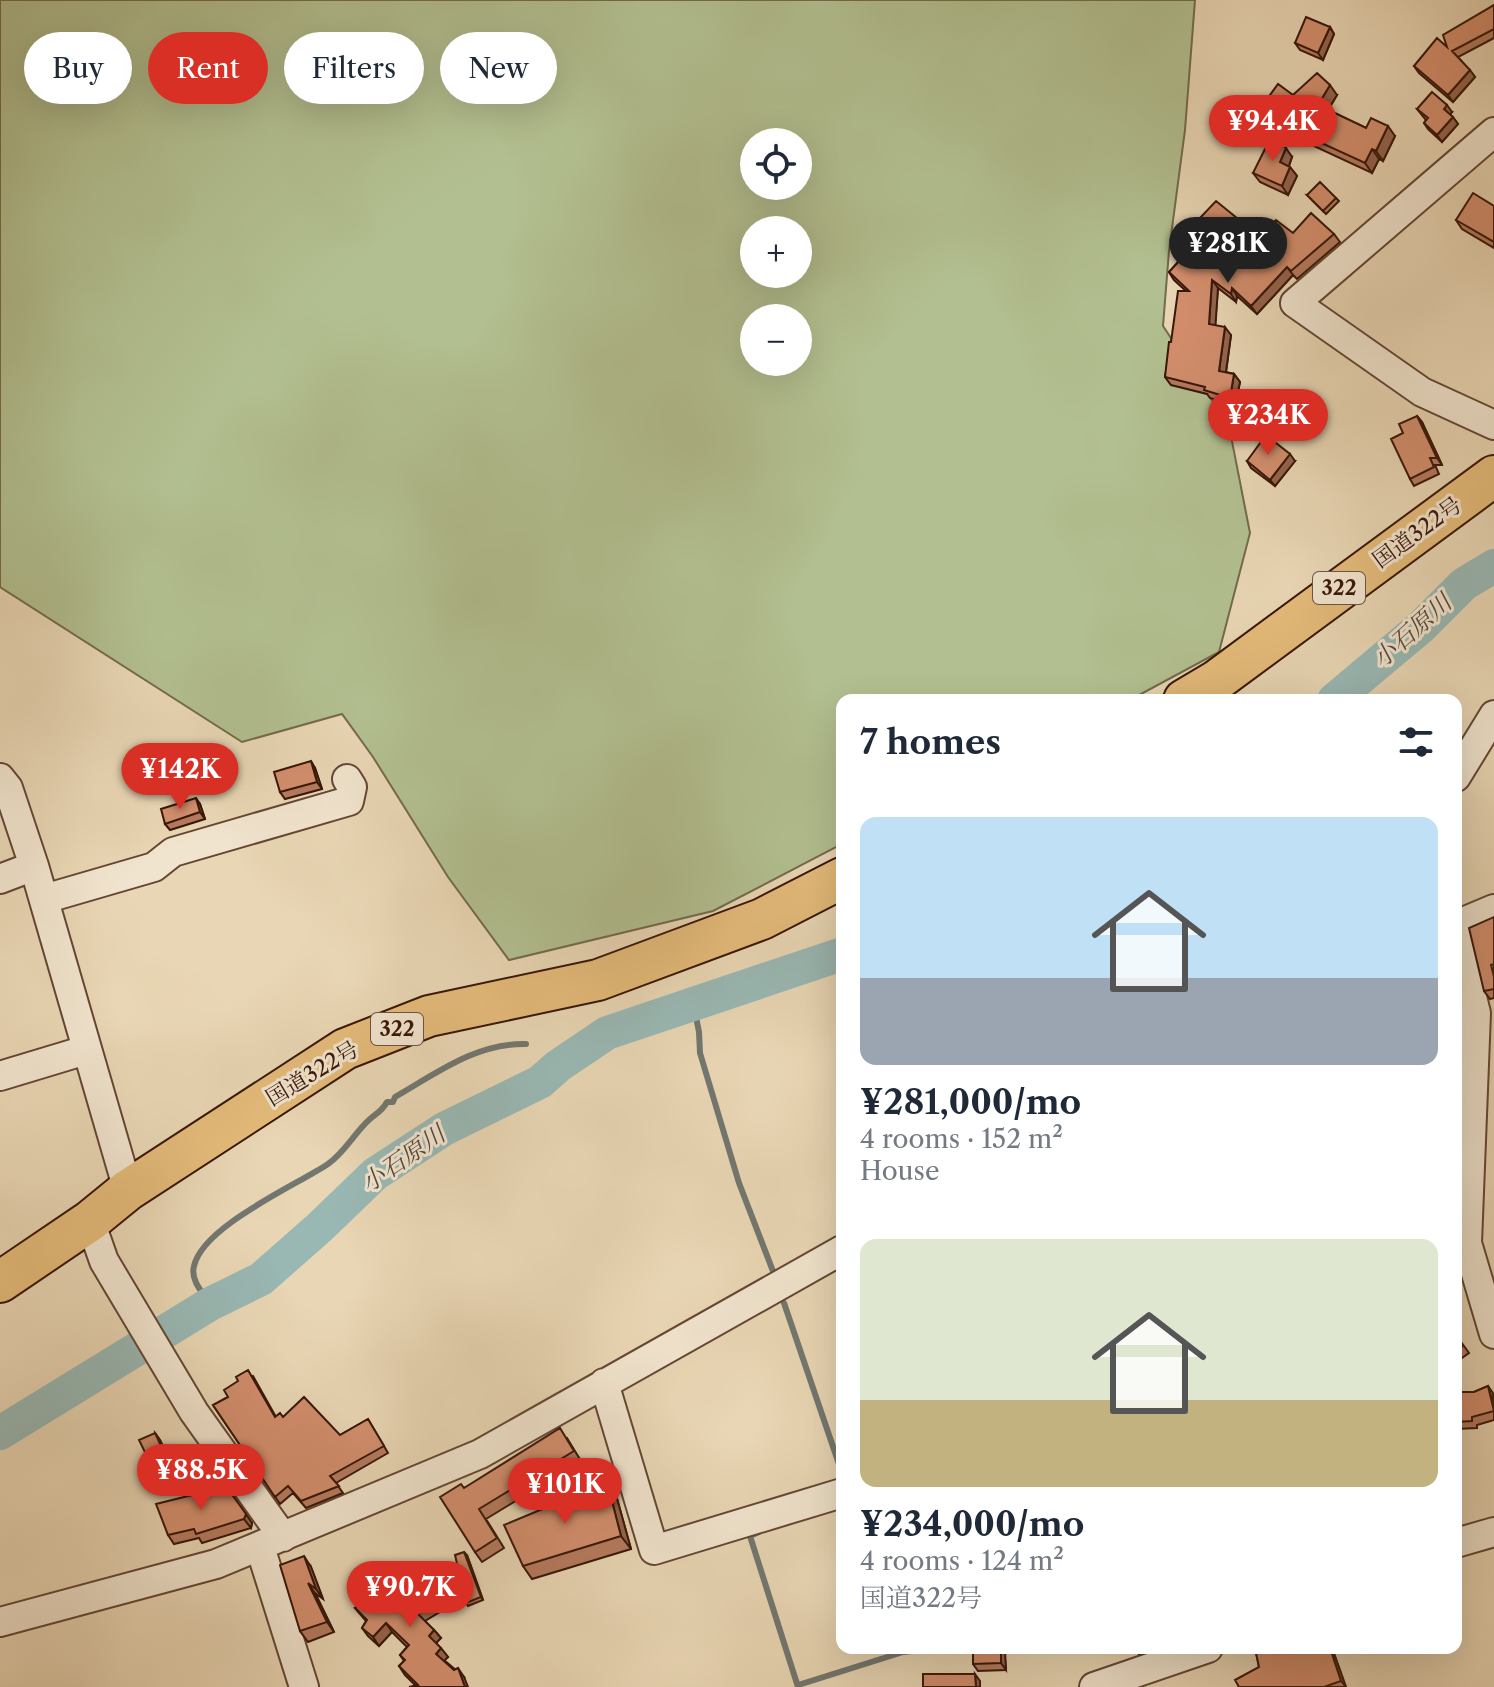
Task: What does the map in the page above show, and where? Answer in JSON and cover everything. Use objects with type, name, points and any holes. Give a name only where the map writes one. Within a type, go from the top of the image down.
[{"type":"highway","name":"国道322号","points":[[1194,694],[1494,476]]},
{"type":"highway","name":"国道322号","points":[[0,1282],[90,1221],[128,1190],[345,1049],[429,1016],[598,980],[762,919],[836,881]]},
{"type":"street","points":[[1494,132],[1295,303],[1422,392],[1494,425]]},
{"type":"street","points":[[1462,767],[1494,715]]},
{"type":"street","points":[[0,778],[8,788],[34,866],[128,1190]]},
{"type":"street","points":[[44,899],[154,867],[173,852],[349,801],[352,787],[347,779]]},
{"type":"street","points":[[0,879],[34,866]]},
{"type":"street","points":[[1462,922],[1494,909]]},
{"type":"street","points":[[1462,956],[1476,1013],[1467,1243],[1494,1334]]},
{"type":"street","points":[[0,1076],[86,1050]]},
{"type":"street","points":[[90,1221],[104,1261],[272,1542],[304,1687]]},
{"type":"street","points":[[0,1622],[216,1564],[480,1454],[836,1253]]},
{"type":"street","points":[[604,1383],[654,1550],[836,1495]]},
{"type":"street","points":[[1462,1541],[1494,1532]]},
{"type":"street","points":[[1094,1687],[1190,1654]]},
{"type":"green space","points":[[0,0],[1195,0],[1185,130],[1169,251],[1163,326],[1229,426],[1250,533],[1219,652],[1141,694],[836,694],[836,847],[713,911],[509,960],[448,877],[373,757],[342,714],[242,742],[0,587]]},
{"type":"building","points":[[1494,5],[1494,29],[1452,51],[1470,70],[1448,95],[1414,66],[1437,38],[1447,47],[1443,35]]},
{"type":"building","points":[[1306,17],[1330,27],[1318,53],[1295,43]]},
{"type":"building","points":[[1317,73],[1330,85],[1318,105],[1366,128],[1371,118],[1388,126],[1376,151],[1372,149],[1365,163],[1269,119],[1259,110],[1278,84],[1293,95]]},
{"type":"building","points":[[1432,92],[1447,105],[1444,109],[1453,117],[1437,135],[1424,123],[1428,118],[1417,109]]},
{"type":"building","points":[[1272,135],[1286,148],[1280,162],[1290,167],[1282,186],[1253,173]]},
{"type":"building","points":[[1320,182],[1336,198],[1323,211],[1307,195]]},
{"type":"building","points":[[1473,193],[1494,206],[1494,242],[1456,220]]},
{"type":"building","points":[[1216,201],[1248,227],[1252,223],[1261,235],[1276,220],[1293,233],[1311,213],[1334,234],[1291,271],[1287,267],[1251,306],[1232,288],[1231,294],[1212,280],[1209,324],[1225,327],[1219,371],[1234,374],[1230,398],[1204,390],[1205,387],[1165,377],[1178,291],[1189,291],[1169,272],[1192,247],[1181,238]]},
{"type":"building","points":[[1417,416],[1437,458],[1430,458],[1434,467],[1410,479],[1391,439],[1403,433],[1399,424]]},
{"type":"building","points":[[1266,435],[1290,454],[1270,480],[1247,461]]},
{"type":"building","points":[[311,761],[317,782],[280,792],[274,772]]},
{"type":"building","points":[[196,798],[200,812],[165,824],[161,809]]},
{"type":"building","points":[[1494,917],[1494,964],[1491,965],[1494,989],[1484,991],[1469,928]]},
{"type":"building","points":[[248,1370],[275,1417],[280,1413],[283,1417],[304,1397],[340,1435],[368,1419],[384,1446],[330,1476],[339,1486],[301,1501],[288,1486],[275,1497],[213,1405],[228,1397],[224,1390]]},
{"type":"building","points":[[1488,1386],[1494,1411],[1472,1417],[1472,1421],[1462,1422],[1462,1392],[1474,1392]]},
{"type":"building","points":[[560,1428],[574,1451],[479,1509],[497,1538],[475,1552],[440,1497],[461,1484],[464,1488]]},
{"type":"building","points":[[155,1433],[172,1469],[157,1477],[139,1440]]},
{"type":"building","points":[[607,1482],[621,1536],[523,1566],[504,1525]]},
{"type":"building","points":[[220,1488],[224,1492],[228,1489],[246,1514],[244,1519],[196,1534],[194,1529],[168,1535],[156,1504]]},
{"type":"building","points":[[464,1552],[481,1597],[466,1603],[455,1555]]},
{"type":"building","points":[[304,1556],[316,1589],[308,1583],[327,1622],[300,1631],[280,1565]]},
{"type":"building","points":[[388,1571],[410,1591],[432,1578],[444,1597],[417,1613],[434,1630],[429,1636],[441,1648],[436,1654],[454,1670],[458,1668],[465,1687],[409,1687],[418,1685],[399,1666],[405,1660],[400,1655],[409,1645],[386,1623],[373,1637],[362,1628],[367,1620],[355,1608]]},
{"type":"building","points":[[973,1654],[1001,1654],[1001,1663],[973,1664]]},
{"type":"building","points":[[1256,1654],[1332,1654],[1341,1681],[1324,1687],[1239,1687],[1235,1680],[1259,1667]]},
{"type":"building","points":[[923,1674],[975,1674],[976,1687],[923,1687]]},
{"type":"waterway","name":"小石原川","points":[[1341,694],[1421,627],[1464,584],[1494,566]]},
{"type":"waterway","name":"小石原川","points":[[0,1433],[210,1304],[261,1279],[375,1174],[444,1129],[540,1082],[607,1033],[836,956]]},
{"type":"waterway","points":[[693,1002],[700,1053],[739,1183],[776,1279]]},
{"type":"waterway","points":[[210,1304],[198,1286],[193,1271],[201,1251],[214,1236],[252,1208],[328,1164],[395,1097],[474,1054],[490,1048],[526,1044]]},
{"type":"waterway","points":[[784,1303],[836,1455]]},
{"type":"waterway","points":[[759,1532],[750,1536],[798,1687]]},
{"type":"waterway","points":[[798,1685],[897,1654]]}]
